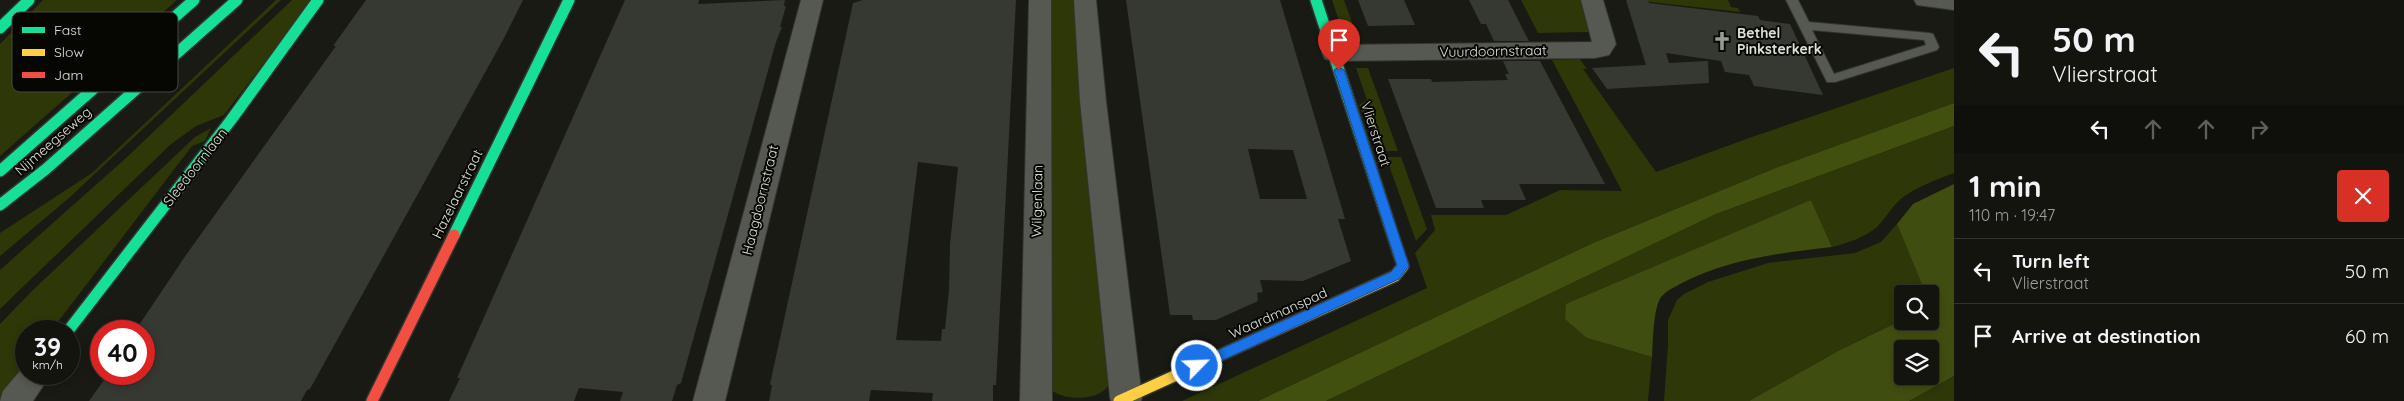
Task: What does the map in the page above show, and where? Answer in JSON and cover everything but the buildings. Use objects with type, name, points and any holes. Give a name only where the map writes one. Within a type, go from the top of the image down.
[{"type":"street","points":[[17,12],[29,0]]},
{"type":"street","points":[[178,14],[194,0]]},
{"type":"street","name":"Nijmeegseweg","points":[[178,52],[237,0]]},
{"type":"street","points":[[184,47],[211,35],[252,0]]},
{"type":"street","name":"Sleedoornlaan","points":[[76,320],[231,120],[318,0]]},
{"type":"street","name":"Hazelaarstraat","points":[[372,401],[569,0]]},
{"type":"street","name":"Haagdoornstraat","points":[[709,401],[812,0]]},
{"type":"street","name":"Wilgenlaan","points":[[1036,401],[1034,358],[1040,0]]},
{"type":"street","points":[[1085,0],[1122,399]]},
{"type":"street","name":"Vlierstraat","points":[[1316,0],[1403,266],[1395,276]]},
{"type":"street","name":"Vuurdoornstraat","points":[[1334,53],[1601,49],[1604,44],[1592,0]]},
{"type":"street","points":[[1926,0],[1954,3]]},
{"type":"street","points":[[0,28],[12,16]]},
{"type":"street","points":[[0,171],[90,92]]},
{"type":"street","name":"Nijmeegseweg","points":[[0,205],[46,168],[133,92]]},
{"type":"street","name":"Waardmanspad","points":[[1122,399],[1395,276]]},
{"type":"street","points":[[14,401],[26,385]]},
{"type":"lane","points":[[1792,0],[1831,79],[1934,47],[1929,38],[1804,24]]},
{"type":"shaded area","points":[[43,0],[177,0],[163,12],[31,12]]},
{"type":"shaded area","points":[[276,0],[281,0],[69,198],[0,256],[0,233],[92,173]]},
{"type":"shaded area","points":[[292,0],[312,0],[224,115],[196,126],[170,145],[0,309],[0,270],[126,158]]},
{"type":"shaded area","points":[[1049,0],[1076,0],[1110,374],[1108,386],[1103,391],[1081,398],[1064,396],[1051,390]]},
{"type":"shaded area","points":[[1332,0],[1344,0],[1358,39],[1345,39]]},
{"type":"shaded area","points":[[1521,0],[1580,0],[1589,32],[1538,33]]},
{"type":"shaded area","points":[[1632,0],[1728,0],[1731,7],[1738,8],[1740,12]]},
{"type":"shaded area","points":[[12,32],[12,92],[73,92],[0,156],[0,44]]},
{"type":"shaded area","points":[[1580,59],[1587,69],[1583,69],[1656,172],[1954,68],[1954,103],[1778,167],[1593,243],[1258,401],[1182,401],[1427,288],[1415,253],[1435,230],[1431,215],[1506,215],[1560,190],[1622,191],[1552,60]]},
{"type":"shaded area","points":[[1356,68],[1368,68],[1398,151],[1384,151],[1372,117],[1362,112],[1359,105],[1367,100]]},
{"type":"shaded area","points":[[1954,103],[1954,126],[1716,214],[1326,401],[1258,401],[1593,243],[1778,167]]},
{"type":"shaded area","points":[[1954,126],[1954,173],[1921,187],[1902,198],[1877,227],[1867,234],[1832,247],[1811,200],[1587,338],[1652,357],[1648,401],[1326,401],[1716,214]]},
{"type":"shaded area","points":[[211,128],[205,141],[192,146],[59,320],[15,320],[15,378],[0,398],[0,324],[33,290],[195,137]]},
{"type":"shaded area","points":[[1386,157],[1401,157],[1427,229],[1416,241]]},
{"type":"shaded area","points":[[1954,184],[1954,376],[1939,384],[1939,340],[1894,340],[1894,385],[1938,385],[1909,401],[1749,401],[1838,351],[1894,324],[1894,330],[1939,330],[1939,285],[1922,285],[1897,224],[1913,204]]},
{"type":"shaded area","points":[[1811,200],[1832,247],[1754,258],[1735,263],[1698,275],[1665,293],[1658,302],[1656,309],[1652,357],[1587,338],[1565,319],[1566,304]]},
{"type":"shaded area","points":[[1897,224],[1923,285],[1894,285],[1894,324],[1838,351],[1749,401],[1664,401],[1668,320],[1677,300],[1684,294],[1708,282],[1768,263],[1855,253],[1881,242]]},
{"type":"shaded area","points":[[1954,376],[1954,401],[1909,401],[1939,385]]},
{"type":"traffic: fast","points":[[17,12],[29,0]]},
{"type":"traffic: fast","points":[[178,14],[194,0]]},
{"type":"traffic: fast","points":[[178,52],[237,0]]},
{"type":"traffic: fast","points":[[76,320],[231,120],[318,0]]},
{"type":"traffic: fast","points":[[454,235],[569,0]]},
{"type":"traffic: fast","points":[[1316,0],[1398,251]]},
{"type":"traffic: fast","points":[[0,28],[12,16]]},
{"type":"traffic: fast","points":[[0,171],[90,92]]},
{"type":"traffic: fast","points":[[0,205],[46,169],[133,92]]},
{"type":"traffic: slow","points":[[1119,401],[1395,276],[1403,266],[1398,251]]},
{"type":"traffic: jam","points":[[372,401],[454,235]]},
{"type":"place","name":"Bethel Pinksterkerk","points":[[1722,41]]},
{"type":"route","points":[[1197,366],[1395,276],[1403,266],[1339,70]]}]
